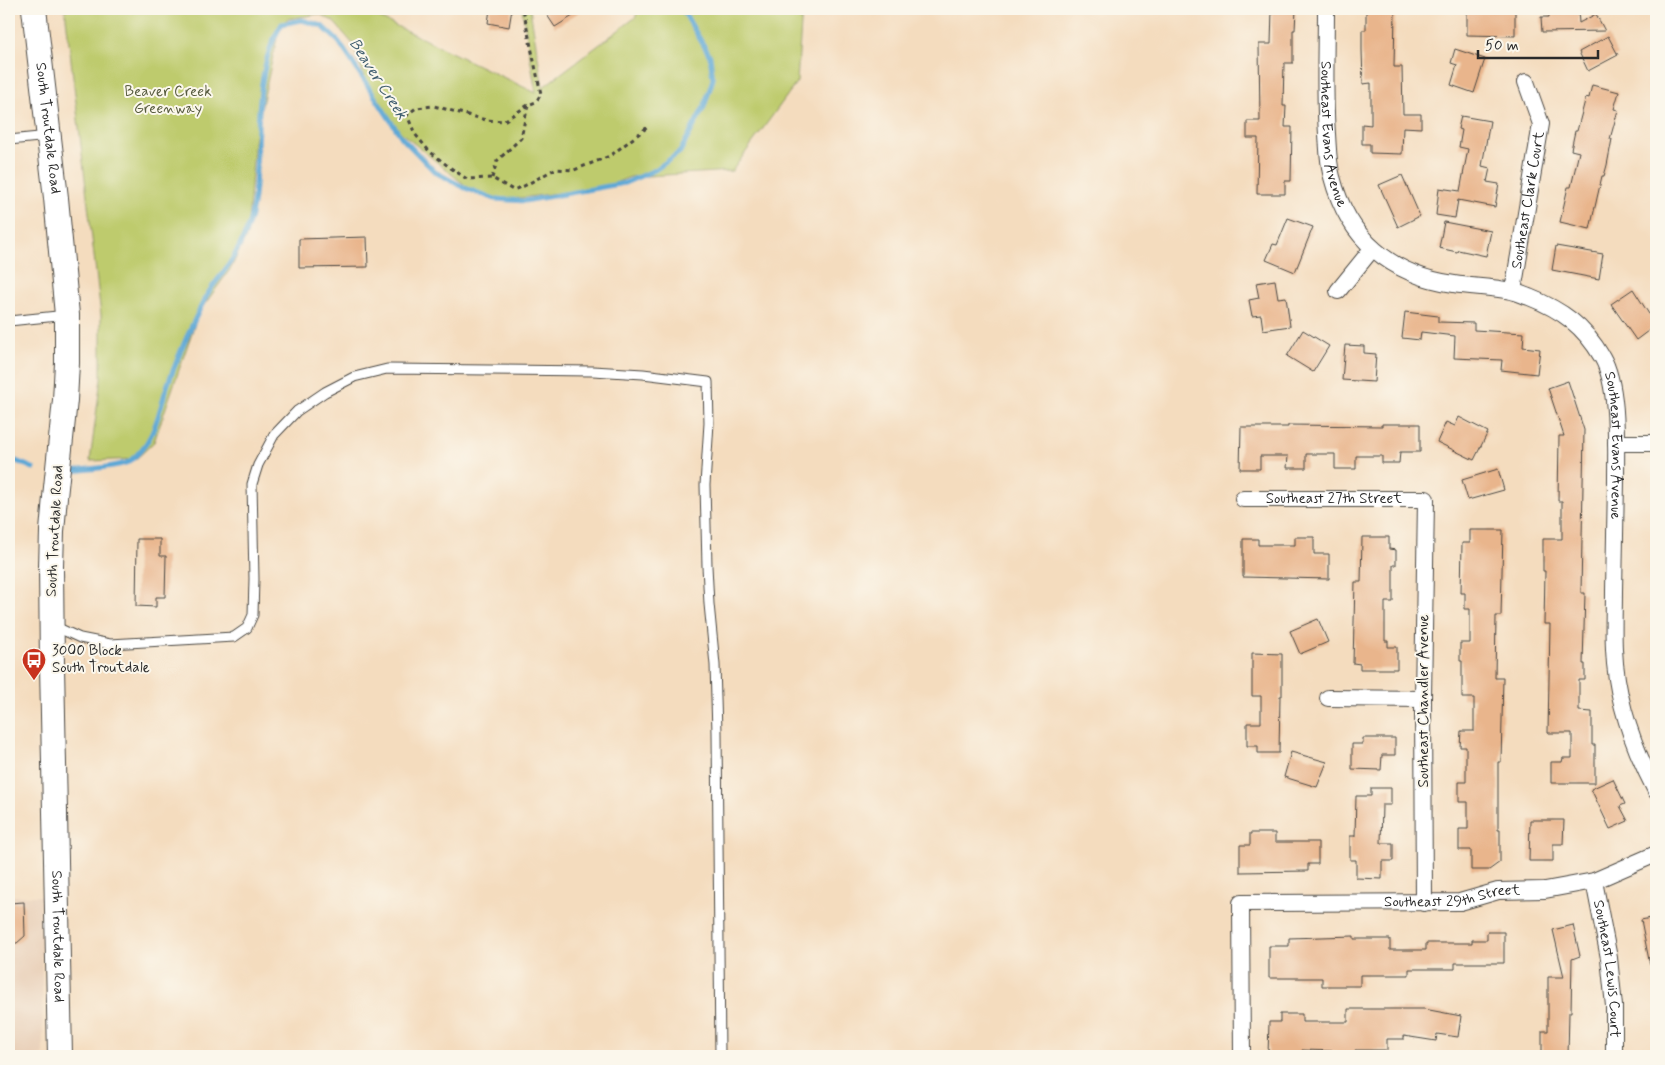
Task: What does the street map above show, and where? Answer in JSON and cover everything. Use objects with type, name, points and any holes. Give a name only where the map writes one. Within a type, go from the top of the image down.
[{"type":"main road","name":"South Troutdale Road","points":[[34,9],[67,315],[65,400],[52,531],[60,1056]]},
{"type":"street","name":"Southeast Evans Avenue","points":[[1326,9],[1325,113],[1331,175],[1339,201],[1350,223],[1372,249],[1396,265],[1431,279],[1453,284],[1513,291],[1549,305],[1568,316],[1587,334],[1604,359],[1613,393],[1616,443],[1614,649],[1618,687],[1630,731],[1643,765],[1656,791]]},
{"type":"street","name":"Southeast Clark Court","points":[[1513,291],[1542,124],[1526,82]]},
{"type":"street","points":[[1338,291],[1372,249]]},
{"type":"street","points":[[1616,443],[1656,443]]},
{"type":"street","name":"Southeast 27th Street","points":[[1243,499],[1426,499]]},
{"type":"street","name":"Southeast Chandler Avenue","points":[[1424,903],[1423,700],[1426,499]]},
{"type":"street","points":[[1328,698],[1423,700]]},
{"type":"street","name":"Southeast 29th Street","points":[[1242,1056],[1241,903],[1460,902],[1498,891],[1545,890],[1594,881],[1656,854]]},
{"type":"street","name":"Southeast Lewis Court","points":[[1594,881],[1609,958],[1614,1006],[1614,1056]]},
{"type":"lane","points":[[9,140],[49,136]]},
{"type":"lane","points":[[9,321],[67,315]]},
{"type":"lane","points":[[52,625],[80,638],[110,644],[234,637],[247,628],[253,614],[252,484],[258,465],[274,435],[297,411],[325,392],[354,377],[387,369],[442,369],[643,374],[708,382],[709,422],[705,485],[709,604],[717,712],[720,1056]]},
{"type":"path","points":[[523,9],[541,94],[536,102],[528,105],[504,121],[486,120],[434,106],[416,108],[407,115],[415,134],[429,152],[467,179],[492,178],[512,190],[524,186],[555,169],[574,170],[610,156],[649,126]]},
{"type":"path","points":[[492,178],[497,161],[521,138],[528,105]]},
{"type":"shaded area","points":[[9,896],[41,896],[43,1056],[9,1056]]},
{"type":"green space","name":"Beaver Creek Greenway","points":[[65,9],[361,9],[536,93],[522,9],[530,9],[543,87],[636,17],[637,9],[802,9],[797,82],[732,171],[630,177],[605,187],[504,200],[471,190],[399,131],[369,89],[353,44],[333,21],[319,14],[287,19],[279,29],[255,136],[247,235],[231,268],[199,312],[154,442],[136,459],[90,461],[101,378],[101,315]]},
{"type":"building","points":[[490,9],[512,9],[509,27],[488,23]]},
{"type":"building","points":[[543,9],[584,9],[555,27]]},
{"type":"building","points":[[1272,9],[1296,9],[1295,30],[1293,30],[1293,63],[1284,63],[1283,106],[1286,106],[1285,127],[1292,127],[1291,181],[1285,181],[1285,194],[1257,194],[1258,138],[1247,138],[1247,121],[1260,121],[1259,44],[1271,44]]},
{"type":"building","points":[[1366,9],[1395,9],[1394,67],[1402,67],[1403,114],[1421,114],[1421,128],[1403,127],[1402,154],[1370,153],[1370,144],[1362,144],[1362,124],[1371,125],[1371,83],[1363,84],[1362,30],[1366,30]]},
{"type":"building","points":[[1467,9],[1515,9],[1515,36],[1467,35]]},
{"type":"building","points":[[1549,9],[1578,9],[1579,23],[1596,14],[1605,31],[1542,32],[1541,17],[1549,17]]},
{"type":"building","points":[[1608,36],[1618,55],[1588,71],[1579,52]]},
{"type":"building","points":[[1455,49],[1485,59],[1474,93],[1451,85],[1457,65],[1451,63]]},
{"type":"building","points":[[1592,85],[1619,92],[1614,109],[1618,110],[1610,139],[1612,139],[1607,165],[1604,176],[1602,176],[1590,229],[1560,222],[1579,152],[1571,150],[1575,131],[1577,131],[1586,97],[1589,98]]},
{"type":"building","points":[[1461,116],[1490,121],[1482,166],[1490,168],[1487,182],[1499,184],[1495,207],[1458,200],[1455,218],[1436,215],[1439,188],[1460,191],[1468,149],[1459,147],[1462,130],[1458,129]]},
{"type":"building","points":[[1402,175],[1420,216],[1398,227],[1379,185]]},
{"type":"building","points":[[1288,218],[1313,227],[1295,272],[1266,260],[1273,244],[1277,245]]},
{"type":"building","points":[[1444,222],[1491,231],[1486,256],[1439,248]]},
{"type":"building","points":[[367,237],[368,267],[299,268],[299,239]]},
{"type":"building","points":[[1556,246],[1603,254],[1599,279],[1552,270]]},
{"type":"building","points":[[1275,280],[1278,298],[1286,297],[1290,326],[1263,330],[1261,315],[1252,316],[1249,300],[1259,298],[1256,283]]},
{"type":"building","points":[[1633,289],[1656,325],[1636,340],[1611,304]]},
{"type":"building","points":[[1405,312],[1438,316],[1438,322],[1474,323],[1474,330],[1524,333],[1523,347],[1540,349],[1537,374],[1501,370],[1502,360],[1454,358],[1455,336],[1421,332],[1420,340],[1402,338]]},
{"type":"building","points":[[1303,330],[1329,346],[1313,372],[1287,356]]},
{"type":"building","points":[[1345,345],[1364,346],[1364,353],[1376,354],[1374,382],[1342,380]]},
{"type":"building","points":[[1568,381],[1584,430],[1581,593],[1585,593],[1583,664],[1585,664],[1585,680],[1579,680],[1579,711],[1592,712],[1592,745],[1595,745],[1595,783],[1551,783],[1551,762],[1562,762],[1563,758],[1572,758],[1572,733],[1548,733],[1550,624],[1544,624],[1545,571],[1543,571],[1543,539],[1562,539],[1562,501],[1558,501],[1559,436],[1564,436],[1548,388]]},
{"type":"building","points":[[1459,417],[1488,432],[1474,460],[1437,442],[1446,422],[1455,426]]},
{"type":"building","points":[[1382,424],[1420,424],[1420,452],[1400,452],[1399,463],[1382,463],[1382,456],[1356,456],[1356,469],[1335,469],[1335,454],[1306,454],[1306,468],[1287,468],[1288,456],[1260,456],[1260,469],[1240,469],[1241,427],[1288,427],[1288,425],[1382,426]]},
{"type":"building","points":[[1498,469],[1504,490],[1468,500],[1462,480]]},
{"type":"building","points":[[1470,530],[1503,530],[1501,616],[1496,616],[1495,678],[1503,678],[1501,762],[1498,762],[1500,862],[1489,870],[1471,870],[1471,850],[1459,850],[1459,829],[1468,829],[1468,802],[1459,802],[1459,782],[1466,782],[1466,747],[1460,747],[1461,731],[1474,731],[1474,698],[1462,698],[1462,661],[1460,661],[1460,643],[1470,643],[1470,609],[1465,609],[1465,593],[1461,593],[1462,543],[1470,543]]},
{"type":"building","points":[[1295,537],[1314,537],[1314,554],[1329,554],[1329,579],[1243,577],[1243,539],[1258,539],[1258,545],[1295,545]]},
{"type":"building","points":[[1362,537],[1389,537],[1389,549],[1396,550],[1396,565],[1393,565],[1393,602],[1385,602],[1385,641],[1388,641],[1388,647],[1397,647],[1397,669],[1360,669],[1360,664],[1353,663],[1355,582],[1361,582]]},
{"type":"building","points":[[137,539],[160,539],[160,556],[166,556],[165,597],[156,597],[156,607],[136,606]]},
{"type":"building","points":[[1318,619],[1328,642],[1300,654],[1290,631]]},
{"type":"building","points":[[1252,653],[1282,654],[1279,753],[1258,753],[1258,746],[1247,746],[1247,723],[1261,723],[1261,696],[1252,696]]},
{"type":"building","points":[[1363,738],[1395,738],[1395,755],[1382,755],[1381,770],[1352,769],[1352,744],[1363,744]]},
{"type":"building","points":[[1291,752],[1327,762],[1317,787],[1284,777]]},
{"type":"building","points":[[1613,779],[1625,804],[1620,806],[1628,821],[1610,829],[1591,789]]},
{"type":"building","points":[[1371,788],[1391,788],[1391,805],[1382,805],[1381,843],[1393,843],[1393,861],[1382,861],[1382,879],[1356,878],[1356,860],[1350,860],[1350,836],[1355,836],[1356,796],[1371,796]]},
{"type":"building","points":[[1530,820],[1564,820],[1563,844],[1553,844],[1553,861],[1529,861]]},
{"type":"building","points":[[1250,833],[1275,833],[1275,842],[1318,842],[1318,864],[1308,864],[1308,871],[1240,872],[1240,845],[1250,845]]},
{"type":"building","points":[[24,902],[25,936],[17,943],[9,943],[9,903]]},
{"type":"building","points":[[1656,917],[1656,964],[1650,965],[1641,920]]},
{"type":"building","points":[[1573,925],[1580,956],[1572,959],[1568,1056],[1542,1056],[1542,1031],[1548,1031],[1548,977],[1564,977],[1553,930]]},
{"type":"building","points":[[1487,932],[1504,932],[1504,963],[1455,963],[1455,969],[1409,969],[1409,975],[1360,975],[1360,986],[1322,986],[1322,978],[1269,978],[1269,946],[1289,946],[1289,938],[1354,936],[1354,939],[1390,939],[1390,950],[1426,950],[1426,943],[1472,943],[1472,940],[1487,940]]},
{"type":"building","points":[[1348,1009],[1424,1009],[1461,1016],[1458,1037],[1437,1034],[1436,1041],[1404,1036],[1404,1039],[1387,1039],[1387,1050],[1355,1050],[1355,1056],[1336,1056],[1336,1051],[1302,1050],[1302,1056],[1268,1056],[1269,1022],[1280,1022],[1280,1014],[1302,1014],[1302,1022],[1348,1022]]},
{"type":"waterway","name":"Beaver Creek","points":[[71,471],[120,465],[130,461],[146,443],[156,424],[169,381],[191,327],[207,295],[235,255],[248,227],[253,205],[261,87],[272,43],[282,24],[302,20],[322,26],[339,42],[402,138],[435,172],[465,188],[495,199],[525,201],[625,183],[655,170],[680,152],[704,107],[713,79],[710,56],[682,9]]},
{"type":"waterway","points":[[9,458],[33,468]]},
{"type":"place","name":"3000 Block South Troutdale","points":[[34,681]]}]
